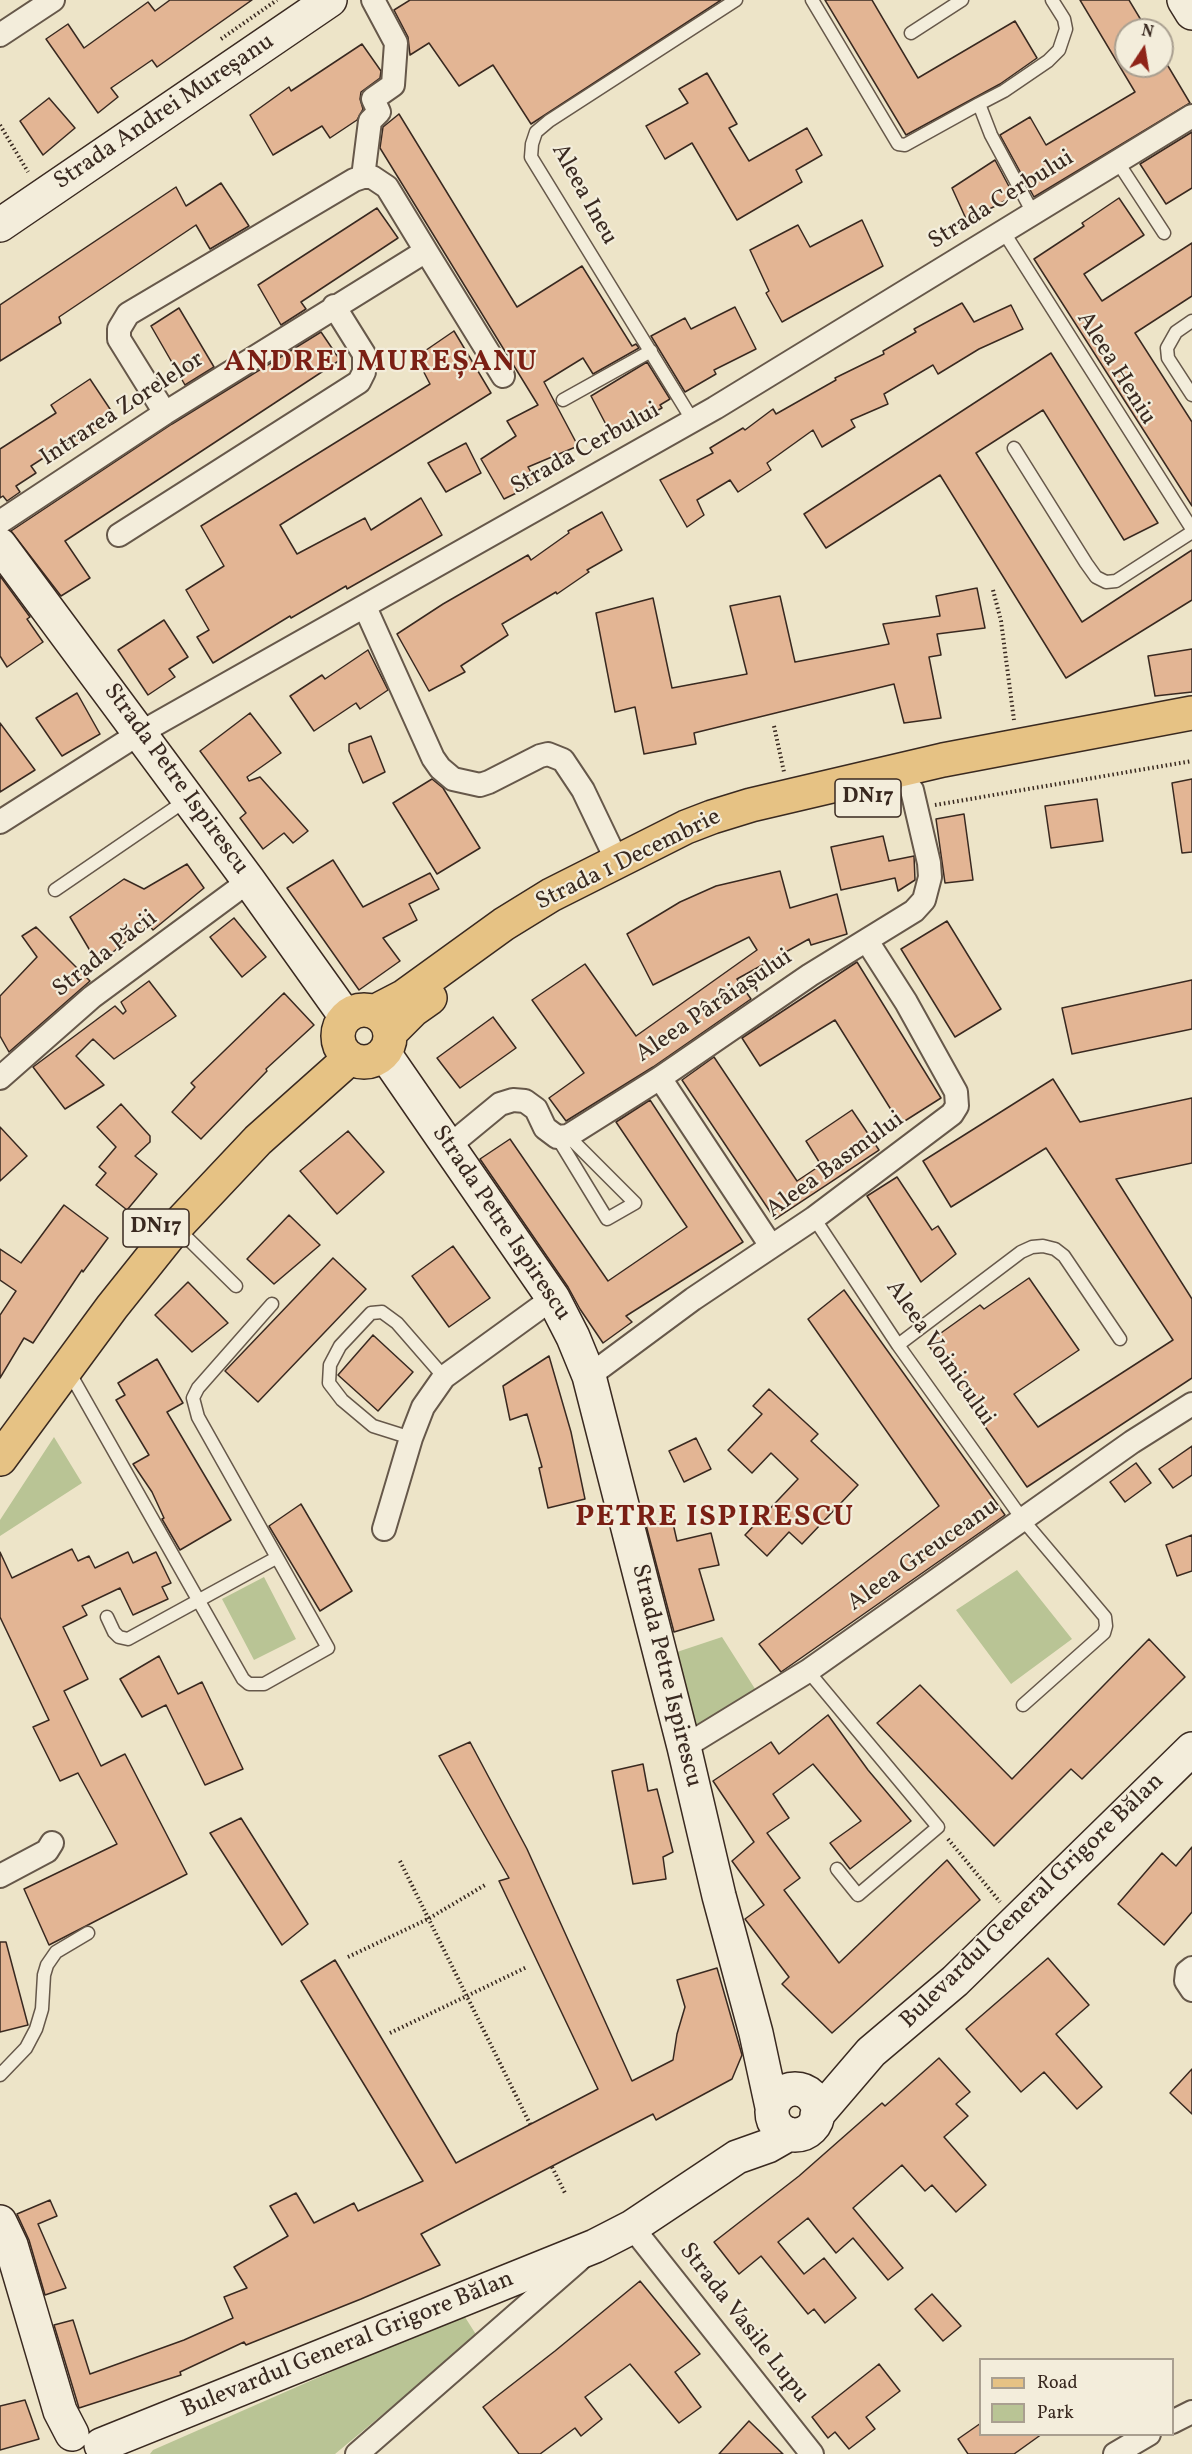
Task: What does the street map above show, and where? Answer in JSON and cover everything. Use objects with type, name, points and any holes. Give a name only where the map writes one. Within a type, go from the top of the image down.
[{"type":"main road","name":"Strada 1 Decembrie","points":[[0,1460],[112,1307],[176,1227],[258,1140],[403,997],[504,924],[617,861],[712,818],[789,796],[943,760],[1192,713]]},
{"type":"main road","name":"Strada 1 Decembrie","points":[[0,1436],[101,1298],[165,1217],[248,1129],[306,1078],[364,1036],[413,1010],[522,932],[569,904],[693,842],[757,820],[1192,732]]},
{"type":"street","points":[[0,35],[53,0]]},
{"type":"street","name":"Strada Andrei Mureșanu","points":[[0,225],[330,0]]},
{"type":"street","points":[[363,177],[370,121],[379,112],[373,99],[393,85],[396,43],[373,0]]},
{"type":"street","points":[[1184,0],[1192,13]]},
{"type":"street","name":"Strada Cerbului","points":[[0,822],[140,733],[693,421],[1192,116]]},
{"type":"street","points":[[165,414],[122,348],[118,339],[118,329],[122,321],[128,314],[363,177],[372,177],[387,187],[503,376]]},
{"type":"street","name":"Intrarea Zorelelor","points":[[0,522],[334,306],[426,251]]},
{"type":"street","points":[[119,535],[359,382],[364,372],[364,354],[334,306]]},
{"type":"street","name":"Strada Petre Ispirescu","points":[[0,545],[364,1036],[449,1146],[553,1298],[573,1337],[589,1376],[684,1747],[719,1896],[756,2033],[791,2109]]},
{"type":"street","points":[[365,607],[433,758],[440,768],[453,778],[480,784],[489,782],[540,756],[548,754],[563,760],[583,790],[617,861]]},
{"type":"street","name":"Aleea Pârâiașului","points":[[562,1137],[660,1078],[810,975],[914,911],[924,900],[930,877],[929,863],[912,790]]},
{"type":"street","name":"Strada Păcii","points":[[0,1078],[92,998],[249,881]]},
{"type":"street","name":"Aleea Basmului","points":[[589,1376],[693,1299],[814,1218],[946,1120],[957,1106],[956,1092],[906,1002],[867,941]]},
{"type":"street","points":[[660,1078],[771,1246]]},
{"type":"street","points":[[449,1146],[500,1104],[513,1100],[525,1101],[536,1109],[545,1128],[562,1137]]},
{"type":"street","points":[[384,1529],[411,1438],[423,1407],[444,1377],[553,1298]]},
{"type":"street","name":"Aleea Greuceanu","points":[[684,1747],[808,1671],[1132,1442],[1192,1404]]},
{"type":"street","name":"Bulevardul General Grigore Bălan","points":[[84,2447],[165,2421],[595,2246],[632,2227],[737,2157],[791,2109],[871,2052],[955,1981],[1192,1749]]},
{"type":"street","points":[[0,1876],[47,1851],[52,1843]]},
{"type":"street","points":[[1192,1968],[1187,1972],[1186,1981],[1192,1990]]},
{"type":"street","points":[[0,2222],[11,2245],[60,2411],[84,2447]]},
{"type":"street","name":"Strada Vasile Lupu","points":[[632,2227],[812,2454]]},
{"type":"street","name":"Bulevardul General Grigore Bălan","points":[[357,2454],[595,2246]]},
{"type":"street","points":[[1174,2421],[1192,2412]]},
{"type":"street","points":[[1115,2454],[1146,2436]]},
{"type":"lane","name":"Aleea Ineu","points":[[693,421],[531,157],[531,144],[536,132],[549,121],[736,0]]},
{"type":"lane","points":[[812,0],[898,144],[905,145],[1004,91],[1040,67],[1059,50],[1066,29],[1064,19],[1052,0]]},
{"type":"lane","points":[[911,33],[962,0]]},
{"type":"lane","points":[[979,104],[991,135],[1032,213]]},
{"type":"lane","points":[[1118,161],[1164,233]]},
{"type":"lane","name":"Aleea Heniu","points":[[1003,231],[1192,531],[1116,581],[1106,582],[1096,577],[1086,563],[1014,448]]},
{"type":"lane","points":[[1192,321],[1176,332],[1167,348],[1168,358],[1192,395]]},
{"type":"lane","points":[[563,400],[651,351]]},
{"type":"lane","points":[[56,890],[188,798]]},
{"type":"lane","points":[[562,1137],[635,1203],[607,1219],[562,1137]]},
{"type":"lane","name":"Aleea Voinicului","points":[[814,1218],[898,1344],[1023,1520],[1105,1617],[1104,1633],[1023,1705]]},
{"type":"lane","points":[[176,1227],[236,1286]]},
{"type":"lane","points":[[898,1344],[1021,1252],[1032,1247],[1043,1246],[1055,1249],[1064,1256],[1120,1339]]},
{"type":"lane","points":[[68,1369],[243,1679],[249,1684],[264,1684],[328,1648],[198,1417],[193,1398],[198,1388],[272,1305]]},
{"type":"lane","points":[[411,1438],[373,1425],[342,1400],[328,1383],[330,1365],[340,1346],[371,1313],[382,1312],[397,1323],[444,1377]]},
{"type":"lane","points":[[107,1617],[114,1632],[119,1637],[128,1639],[276,1558]]},
{"type":"lane","points":[[808,1671],[938,1827],[858,1895],[837,1869]]},
{"type":"lane","points":[[0,2075],[26,2048],[36,2029],[42,2009],[44,1975],[47,1965],[57,1952],[88,1933]]},
{"type":"path","points":[[0,125],[28,172]]},
{"type":"path","points":[[993,590],[1001,621],[1015,725]]},
{"type":"path","points":[[774,726],[789,796]]},
{"type":"path","points":[[950,801],[1192,761]]},
{"type":"path","points":[[938,1827],[1016,1922]]},
{"type":"path","points":[[400,1861],[465,1997],[530,2124]]},
{"type":"path","points":[[348,1957],[428,1919],[485,1885]]},
{"type":"path","points":[[390,2033],[527,1967]]},
{"type":"path","points":[[552,2167],[566,2195]]},
{"type":"green space","points":[[54,1437],[82,1483],[0,1536],[0,1520]]},
{"type":"green space","points":[[1017,1570],[1072,1639],[1011,1684],[956,1610]]},
{"type":"green space","points":[[264,1577],[296,1639],[254,1660],[222,1599]]},
{"type":"green space","points":[[722,1637],[757,1692],[696,1726],[674,1653]]},
{"type":"green space","points":[[463,2314],[477,2336],[335,2454],[150,2454],[153,2450]]},
{"type":"building","points":[[170,0],[252,0],[157,67],[152,60],[111,88],[118,97],[98,113],[46,39],[68,24],[84,48],[148,2],[155,11]]},
{"type":"building","points":[[410,0],[721,0],[531,124],[493,65],[459,86],[429,43],[410,55],[408,37],[394,10]]},
{"type":"building","points":[[825,0],[872,0],[918,78],[1015,21],[1037,58],[1000,84],[906,135]]},
{"type":"building","points":[[1080,0],[1129,0],[1140,18],[1114,18],[1114,57]]},
{"type":"building","points":[[362,44],[381,71],[380,78],[361,92],[360,99],[363,109],[357,120],[330,138],[322,126],[273,155],[250,115],[289,87],[291,91]]},
{"type":"building","points":[[707,73],[737,124],[729,128],[749,161],[807,128],[822,155],[796,170],[802,182],[737,220],[692,143],[665,159],[646,126],[688,103],[679,89]]},
{"type":"building","points":[[1174,76],[1190,103],[1034,197],[1000,135],[1030,117],[1046,145],[1135,92],[1127,78],[1174,78]]},
{"type":"building","points":[[49,98],[75,128],[43,155],[20,121]]},
{"type":"building","points":[[399,114],[517,307],[582,266],[632,346],[636,344],[639,348],[593,374],[583,358],[544,382],[578,446],[528,467],[537,483],[504,499],[481,459],[516,436],[507,421],[538,405],[380,148],[383,127]]},
{"type":"building","points":[[1192,132],[1192,188],[1166,204],[1140,164]]},
{"type":"building","points":[[995,160],[1014,196],[967,221],[952,188]]},
{"type":"building","points":[[221,183],[249,226],[210,249],[196,225],[59,317],[61,323],[0,361],[0,305],[176,187],[186,206]]},
{"type":"building","points":[[1119,198],[1144,235],[1084,274],[1102,301],[1192,243],[1192,296],[1135,333],[1192,422],[1192,506],[1034,259],[1084,226],[1082,223]]},
{"type":"building","points":[[377,208],[398,238],[301,302],[306,309],[281,325],[258,285]]},
{"type":"building","points":[[862,220],[883,266],[782,322],[766,293],[769,291],[750,250],[798,225],[810,247]]},
{"type":"building","points":[[962,303],[974,322],[1011,305],[1023,329],[979,349],[938,374],[933,365],[884,394],[888,404],[851,420],[855,427],[822,447],[813,430],[767,463],[771,470],[738,492],[730,480],[697,500],[704,515],[687,527],[660,480],[713,453],[710,448],[743,428],[745,430],[773,409],[776,414],[836,380],[835,378],[884,354],[883,351],[916,332],[914,329]]},
{"type":"building","points":[[735,307],[756,349],[714,370],[716,374],[685,392],[651,336],[685,318],[691,329]]},
{"type":"building","points":[[179,308],[214,367],[185,385],[151,326]]},
{"type":"building","points":[[454,331],[491,393],[280,525],[297,554],[365,518],[371,530],[421,498],[442,535],[347,589],[346,586],[291,618],[290,616],[213,663],[197,637],[209,630],[186,590],[224,566],[201,526],[430,384],[416,357]]},
{"type":"building","points":[[321,332],[340,360],[65,541],[90,578],[61,596],[11,531],[172,424]]},
{"type":"building","points":[[1051,353],[1158,523],[1124,540],[1043,410],[976,453],[1082,622],[1192,550],[1192,600],[1066,678],[940,475],[826,548],[804,514]]},
{"type":"building","points":[[647,362],[670,399],[660,405],[662,408],[611,434],[591,396]]},
{"type":"building","points":[[90,379],[116,418],[76,445],[73,439],[31,466],[36,473],[16,486],[20,492],[7,501],[3,496],[0,498],[0,449],[56,413],[51,405]]},
{"type":"building","points":[[466,443],[481,473],[446,492],[428,463]]},
{"type":"building","points":[[602,512],[622,550],[587,570],[589,572],[557,594],[556,592],[502,624],[508,635],[461,666],[465,672],[429,691],[397,634],[443,604],[528,555],[531,560],[569,533],[568,531]]},
{"type":"building","points":[[0,576],[30,617],[27,619],[43,642],[7,667],[0,656]]},
{"type":"building","points":[[977,588],[985,628],[937,634],[941,655],[929,657],[941,718],[904,723],[894,684],[694,733],[696,744],[644,754],[635,707],[615,712],[596,613],[653,598],[672,688],[747,674],[730,606],[780,596],[795,662],[889,644],[883,624],[940,616],[936,596]]},
{"type":"building","points":[[164,620],[188,657],[169,669],[175,677],[148,695],[118,650]]},
{"type":"building","points":[[1192,649],[1192,692],[1155,696],[1148,656]]},
{"type":"building","points":[[368,650],[388,690],[360,709],[356,703],[314,731],[290,696],[322,675],[325,679]]},
{"type":"building","points":[[77,693],[100,734],[62,756],[36,718]]},
{"type":"building","points":[[250,713],[281,753],[247,777],[249,781],[260,777],[308,831],[293,843],[284,833],[263,849],[240,818],[246,813],[200,751]]},
{"type":"building","points":[[0,723],[35,770],[0,792]]},
{"type":"building","points":[[371,736],[385,772],[363,783],[349,751],[349,744]]},
{"type":"building","points":[[432,779],[443,788],[480,848],[437,874],[393,803]]},
{"type":"building","points":[[1192,779],[1192,852],[1182,853],[1172,783]]},
{"type":"building","points":[[1097,799],[1103,841],[1051,848],[1045,806]]},
{"type":"building","points":[[964,814],[973,880],[945,883],[936,819]]},
{"type":"building","points":[[883,836],[889,861],[914,856],[915,880],[898,891],[895,878],[841,890],[831,847]]},
{"type":"building","points":[[333,860],[363,907],[430,873],[439,889],[409,904],[417,920],[383,938],[400,961],[359,990],[287,888]]},
{"type":"building","points":[[187,864],[204,888],[153,930],[148,924],[98,964],[70,917],[124,879],[144,889]]},
{"type":"building","points":[[780,871],[790,908],[837,894],[847,934],[811,945],[809,939],[737,979],[751,999],[653,1067],[566,1121],[549,1098],[584,1073],[532,1000],[585,964],[636,1036],[757,950],[749,937],[653,985],[627,934],[680,902],[716,886]]},
{"type":"building","points":[[234,918],[266,957],[242,977],[210,937]]},
{"type":"building","points":[[947,921],[1001,1009],[955,1037],[901,949]]},
{"type":"building","points":[[36,927],[90,981],[9,1052],[0,1036],[0,996],[37,957],[22,936]]},
{"type":"building","points":[[857,962],[941,1098],[900,1124],[835,1020],[760,1066],[742,1038]]},
{"type":"building","points":[[1192,980],[1192,1029],[1072,1054],[1062,1008]]},
{"type":"building","points":[[149,981],[176,1016],[114,1059],[93,1039],[76,1056],[104,1085],[65,1109],[33,1067],[115,1006],[123,1014],[126,1011],[121,1002]]},
{"type":"building","points":[[284,993],[314,1025],[266,1069],[267,1071],[201,1139],[172,1112],[195,1087],[191,1083]]},
{"type":"building","points":[[493,1017],[516,1048],[460,1088],[437,1058]]},
{"type":"building","points":[[714,1057],[797,1181],[821,1165],[806,1141],[852,1110],[879,1150],[775,1219],[682,1080]]},
{"type":"building","points":[[1053,1079],[1080,1122],[1192,1098],[1192,1163],[1116,1179],[1192,1299],[1192,1378],[1027,1487],[927,1343],[980,1305],[984,1309],[1029,1278],[1079,1350],[1014,1394],[1038,1427],[1173,1340],[1046,1148],[951,1207],[923,1161]]},
{"type":"building","points":[[650,1100],[743,1242],[626,1316],[632,1322],[603,1343],[568,1287],[480,1159],[510,1139],[608,1281],[687,1227],[616,1122]]},
{"type":"building","points":[[121,1104],[150,1136],[150,1142],[135,1156],[157,1174],[127,1210],[96,1185],[106,1173],[99,1167],[116,1147],[97,1127]]},
{"type":"building","points":[[0,1127],[27,1156],[0,1181]]},
{"type":"building","points":[[348,1131],[384,1172],[337,1214],[300,1171]]},
{"type":"building","points":[[897,1177],[932,1230],[938,1226],[956,1254],[921,1282],[867,1196]]},
{"type":"building","points":[[64,1205],[108,1238],[83,1272],[82,1270],[33,1343],[24,1338],[0,1378],[0,1315],[16,1291],[0,1280],[0,1249],[21,1263]]},
{"type":"building","points":[[289,1215],[320,1245],[274,1284],[247,1259]]},
{"type":"building","points":[[453,1246],[490,1298],[449,1327],[412,1276]]},
{"type":"building","points":[[333,1258],[366,1289],[258,1402],[225,1371]]},
{"type":"building","points":[[188,1282],[228,1323],[192,1352],[155,1315]]},
{"type":"building","points":[[844,1290],[1005,1515],[781,1672],[759,1644],[939,1506],[808,1319]]},
{"type":"building","points":[[373,1335],[413,1372],[378,1411],[338,1375]]},
{"type":"building","points":[[549,1356],[571,1432],[585,1499],[548,1508],[539,1468],[542,1467],[527,1414],[510,1420],[503,1386]]},
{"type":"building","points":[[157,1359],[183,1403],[167,1412],[231,1520],[180,1550],[162,1519],[164,1518],[152,1492],[133,1464],[149,1455],[116,1400],[125,1395],[118,1383]]},
{"type":"building","points":[[769,1389],[818,1434],[811,1441],[858,1485],[802,1544],[789,1532],[767,1556],[745,1535],[798,1479],[771,1453],[752,1473],[728,1450],[762,1414],[753,1406]]},
{"type":"building","points":[[696,1438],[711,1469],[684,1482],[669,1451]]},
{"type":"building","points":[[1192,1446],[1192,1475],[1173,1488],[1159,1469]]},
{"type":"building","points":[[1136,1463],[1151,1483],[1125,1502],[1110,1482]]},
{"type":"building","points":[[301,1504],[352,1591],[320,1611],[269,1526]]},
{"type":"building","points":[[672,1519],[677,1541],[711,1533],[719,1565],[699,1569],[714,1620],[674,1632],[646,1525]]},
{"type":"building","points":[[1192,1535],[1192,1571],[1177,1576],[1166,1545]]},
{"type":"building","points":[[72,1549],[78,1561],[89,1556],[95,1568],[128,1552],[133,1563],[156,1552],[171,1583],[162,1587],[168,1599],[133,1615],[120,1588],[82,1606],[87,1615],[63,1627],[88,1679],[64,1691],[101,1766],[125,1754],[187,1874],[49,1945],[24,1889],[117,1844],[78,1773],[60,1781],[33,1727],[49,1720],[0,1617],[0,1552],[12,1578]]},
{"type":"building","points":[[1149,1639],[1185,1677],[1082,1779],[1071,1769],[994,1846],[877,1723],[920,1685],[1012,1779]]},
{"type":"building","points":[[159,1656],[178,1694],[202,1682],[243,1769],[205,1785],[166,1705],[142,1717],[120,1679]]},
{"type":"building","points":[[828,1715],[868,1770],[911,1821],[850,1869],[830,1843],[861,1821],[813,1764],[773,1794],[789,1818],[767,1833],[800,1878],[784,1890],[839,1963],[947,1860],[980,1900],[832,2033],[782,1984],[789,1977],[745,1919],[764,1905],[732,1861],[754,1842],[713,1781],[771,1742],[779,1754]]},
{"type":"building","points":[[470,1742],[527,1849],[632,2081],[673,2060],[677,2034],[685,2007],[677,1980],[717,1968],[742,2055],[732,2079],[656,2120],[653,2114],[421,2234],[440,2265],[246,2345],[244,2342],[180,2372],[181,2375],[79,2408],[54,2325],[73,2320],[90,2374],[184,2340],[233,2318],[224,2297],[247,2288],[234,2267],[288,2236],[270,2206],[296,2193],[314,2223],[354,2203],[358,2211],[423,2181],[301,1981],[335,1960],[456,2163],[598,2089],[499,1881],[509,1878],[439,1756]]},
{"type":"building","points":[[643,1764],[648,1791],[657,1789],[673,1852],[663,1857],[666,1879],[633,1884],[612,1771]]},
{"type":"building","points":[[241,1818],[308,1924],[282,1945],[210,1833]]},
{"type":"building","points":[[1192,1847],[1192,1912],[1164,1945],[1118,1904],[1162,1853],[1176,1866]]},
{"type":"building","points":[[0,1942],[6,1942],[28,2025],[0,2032]]},
{"type":"building","points":[[1048,1958],[1089,2005],[1056,2034],[1102,2087],[1077,2109],[1044,2072],[1021,2092],[966,2029]]},
{"type":"building","points":[[939,2058],[970,2092],[956,2104],[968,2116],[944,2137],[986,2185],[956,2212],[932,2185],[925,2191],[902,2165],[853,2208],[903,2268],[888,2280],[853,2238],[836,2253],[808,2218],[778,2242],[804,2274],[824,2258],[856,2298],[825,2323],[814,2309],[808,2314],[761,2256],[739,2274],[714,2242],[799,2176],[882,2103],[885,2106]]},
{"type":"building","points":[[1192,2069],[1192,2114],[1170,2093]]},
{"type":"building","points":[[50,2200],[57,2216],[38,2224],[66,2288],[45,2295],[29,2240],[17,2214]]},
{"type":"building","points":[[640,2281],[700,2354],[675,2372],[701,2407],[679,2423],[630,2364],[585,2397],[602,2419],[581,2436],[575,2428],[540,2454],[519,2454],[483,2407]]},
{"type":"building","points":[[932,2294],[961,2326],[943,2341],[915,2309]]},
{"type":"building","points":[[879,2364],[900,2391],[866,2417],[875,2429],[849,2449],[835,2432],[828,2438],[812,2417]]},
{"type":"building","points":[[25,2400],[39,2439],[0,2450],[0,2406]]},
{"type":"building","points":[[749,2421],[783,2454],[719,2454]]},
{"type":"building","points":[[979,2424],[979,2436],[1039,2436],[1014,2454],[968,2454],[958,2439]]},
{"type":"district","name":"ANDREI MUREȘANU","points":[[381,364]]},
{"type":"district","name":"PETRE ISPIRESCU","points":[[715,1519]]}]
